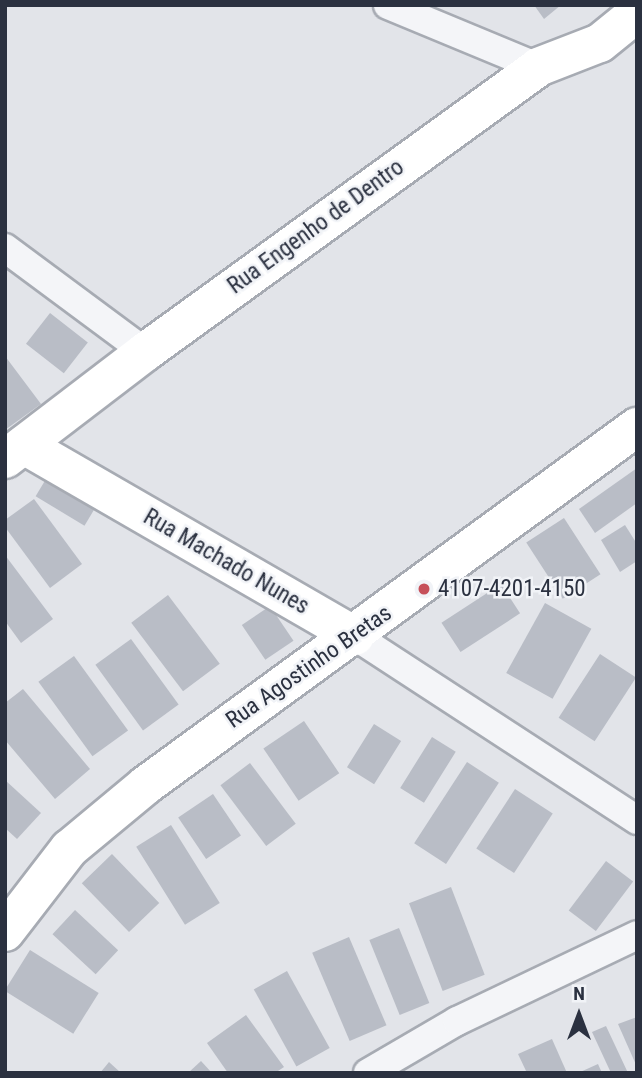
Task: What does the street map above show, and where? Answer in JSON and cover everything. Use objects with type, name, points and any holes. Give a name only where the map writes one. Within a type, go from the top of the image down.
[{"type":"street","points":[[388,5],[538,67]]},
{"type":"street","name":"Rua Engenho de Dentro","points":[[15,452],[145,352],[538,67],[600,43],[635,18]]},
{"type":"street","points":[[5,248],[145,352]]},
{"type":"street","name":"Rua Agostinho Bretas","points":[[5,932],[69,849],[229,723],[355,636],[637,427]]},
{"type":"street","name":"Rua Machado Nunes","points":[[15,452],[355,636],[637,820]]},
{"type":"street","points":[[368,1073],[457,1021],[637,935]]},
{"type":"building","points":[[534,5],[561,5],[544,19]]},
{"type":"building","points":[[50,313],[88,343],[64,373],[26,344]]},
{"type":"building","points":[[5,356],[41,404],[5,430]]},
{"type":"building","points":[[637,468],[637,503],[595,533],[579,509]]},
{"type":"building","points":[[49,474],[98,503],[84,526],[36,496]]},
{"type":"building","points":[[34,499],[82,564],[50,588],[5,527],[5,520]]},
{"type":"building","points":[[564,518],[600,574],[563,599],[526,543]]},
{"type":"building","points":[[625,525],[637,544],[637,561],[620,572],[601,540]]},
{"type":"building","points":[[5,555],[53,619],[21,643],[5,621]]},
{"type":"building","points":[[501,584],[520,613],[461,652],[441,623]]},
{"type":"building","points":[[168,595],[220,664],[183,691],[131,623]]},
{"type":"building","points":[[545,603],[591,629],[553,699],[506,673]]},
{"type":"building","points":[[270,606],[293,641],[265,660],[242,625]]},
{"type":"building","points":[[131,639],[179,705],[143,730],[95,665]]},
{"type":"building","points":[[600,654],[636,677],[595,741],[559,718]]},
{"type":"building","points":[[74,656],[128,730],[92,756],[38,682]]},
{"type":"building","points":[[23,689],[90,769],[55,799],[5,740],[5,703]]},
{"type":"building","points":[[304,721],[339,773],[299,801],[263,748]]},
{"type":"building","points":[[374,724],[401,741],[374,784],[347,767]]},
{"type":"building","points":[[432,737],[456,752],[424,803],[400,788]]},
{"type":"building","points":[[467,762],[499,783],[446,864],[414,843]]},
{"type":"building","points":[[250,763],[296,824],[266,846],[220,785]]},
{"type":"building","points":[[5,780],[41,813],[17,839],[5,828]]},
{"type":"building","points":[[515,789],[553,814],[514,873],[476,849]]},
{"type":"building","points":[[213,794],[241,835],[206,859],[178,817]]},
{"type":"building","points":[[171,825],[220,903],[185,925],[136,847]]},
{"type":"building","points":[[112,854],[159,903],[129,932],[82,883]]},
{"type":"building","points":[[606,861],[633,881],[596,931],[569,911]]},
{"type":"building","points":[[451,887],[485,975],[443,991],[409,903]]},
{"type":"building","points":[[75,910],[118,950],[96,974],[52,934]]},
{"type":"building","points":[[399,928],[429,1003],[400,1015],[369,940]]},
{"type":"building","points":[[349,937],[387,1025],[350,1041],[312,953]]},
{"type":"building","points":[[30,950],[99,993],[73,1034],[5,991]]},
{"type":"building","points":[[287,971],[330,1048],[296,1066],[254,989]]},
{"type":"building","points":[[246,1015],[284,1067],[275,1073],[228,1073],[207,1043]]},
{"type":"building","points":[[637,1017],[637,1067],[618,1024]]},
{"type":"building","points":[[606,1026],[628,1073],[611,1073],[592,1032]]},
{"type":"building","points":[[552,1039],[567,1073],[527,1073],[518,1054]]},
{"type":"building","points":[[201,1061],[212,1073],[188,1073]]},
{"type":"building","points":[[109,1062],[121,1073],[100,1073]]},
{"type":"building","points":[[598,1064],[602,1073],[578,1073]]},
{"type":"place","name":"4107-4201-4150","points":[[424,589]]}]
